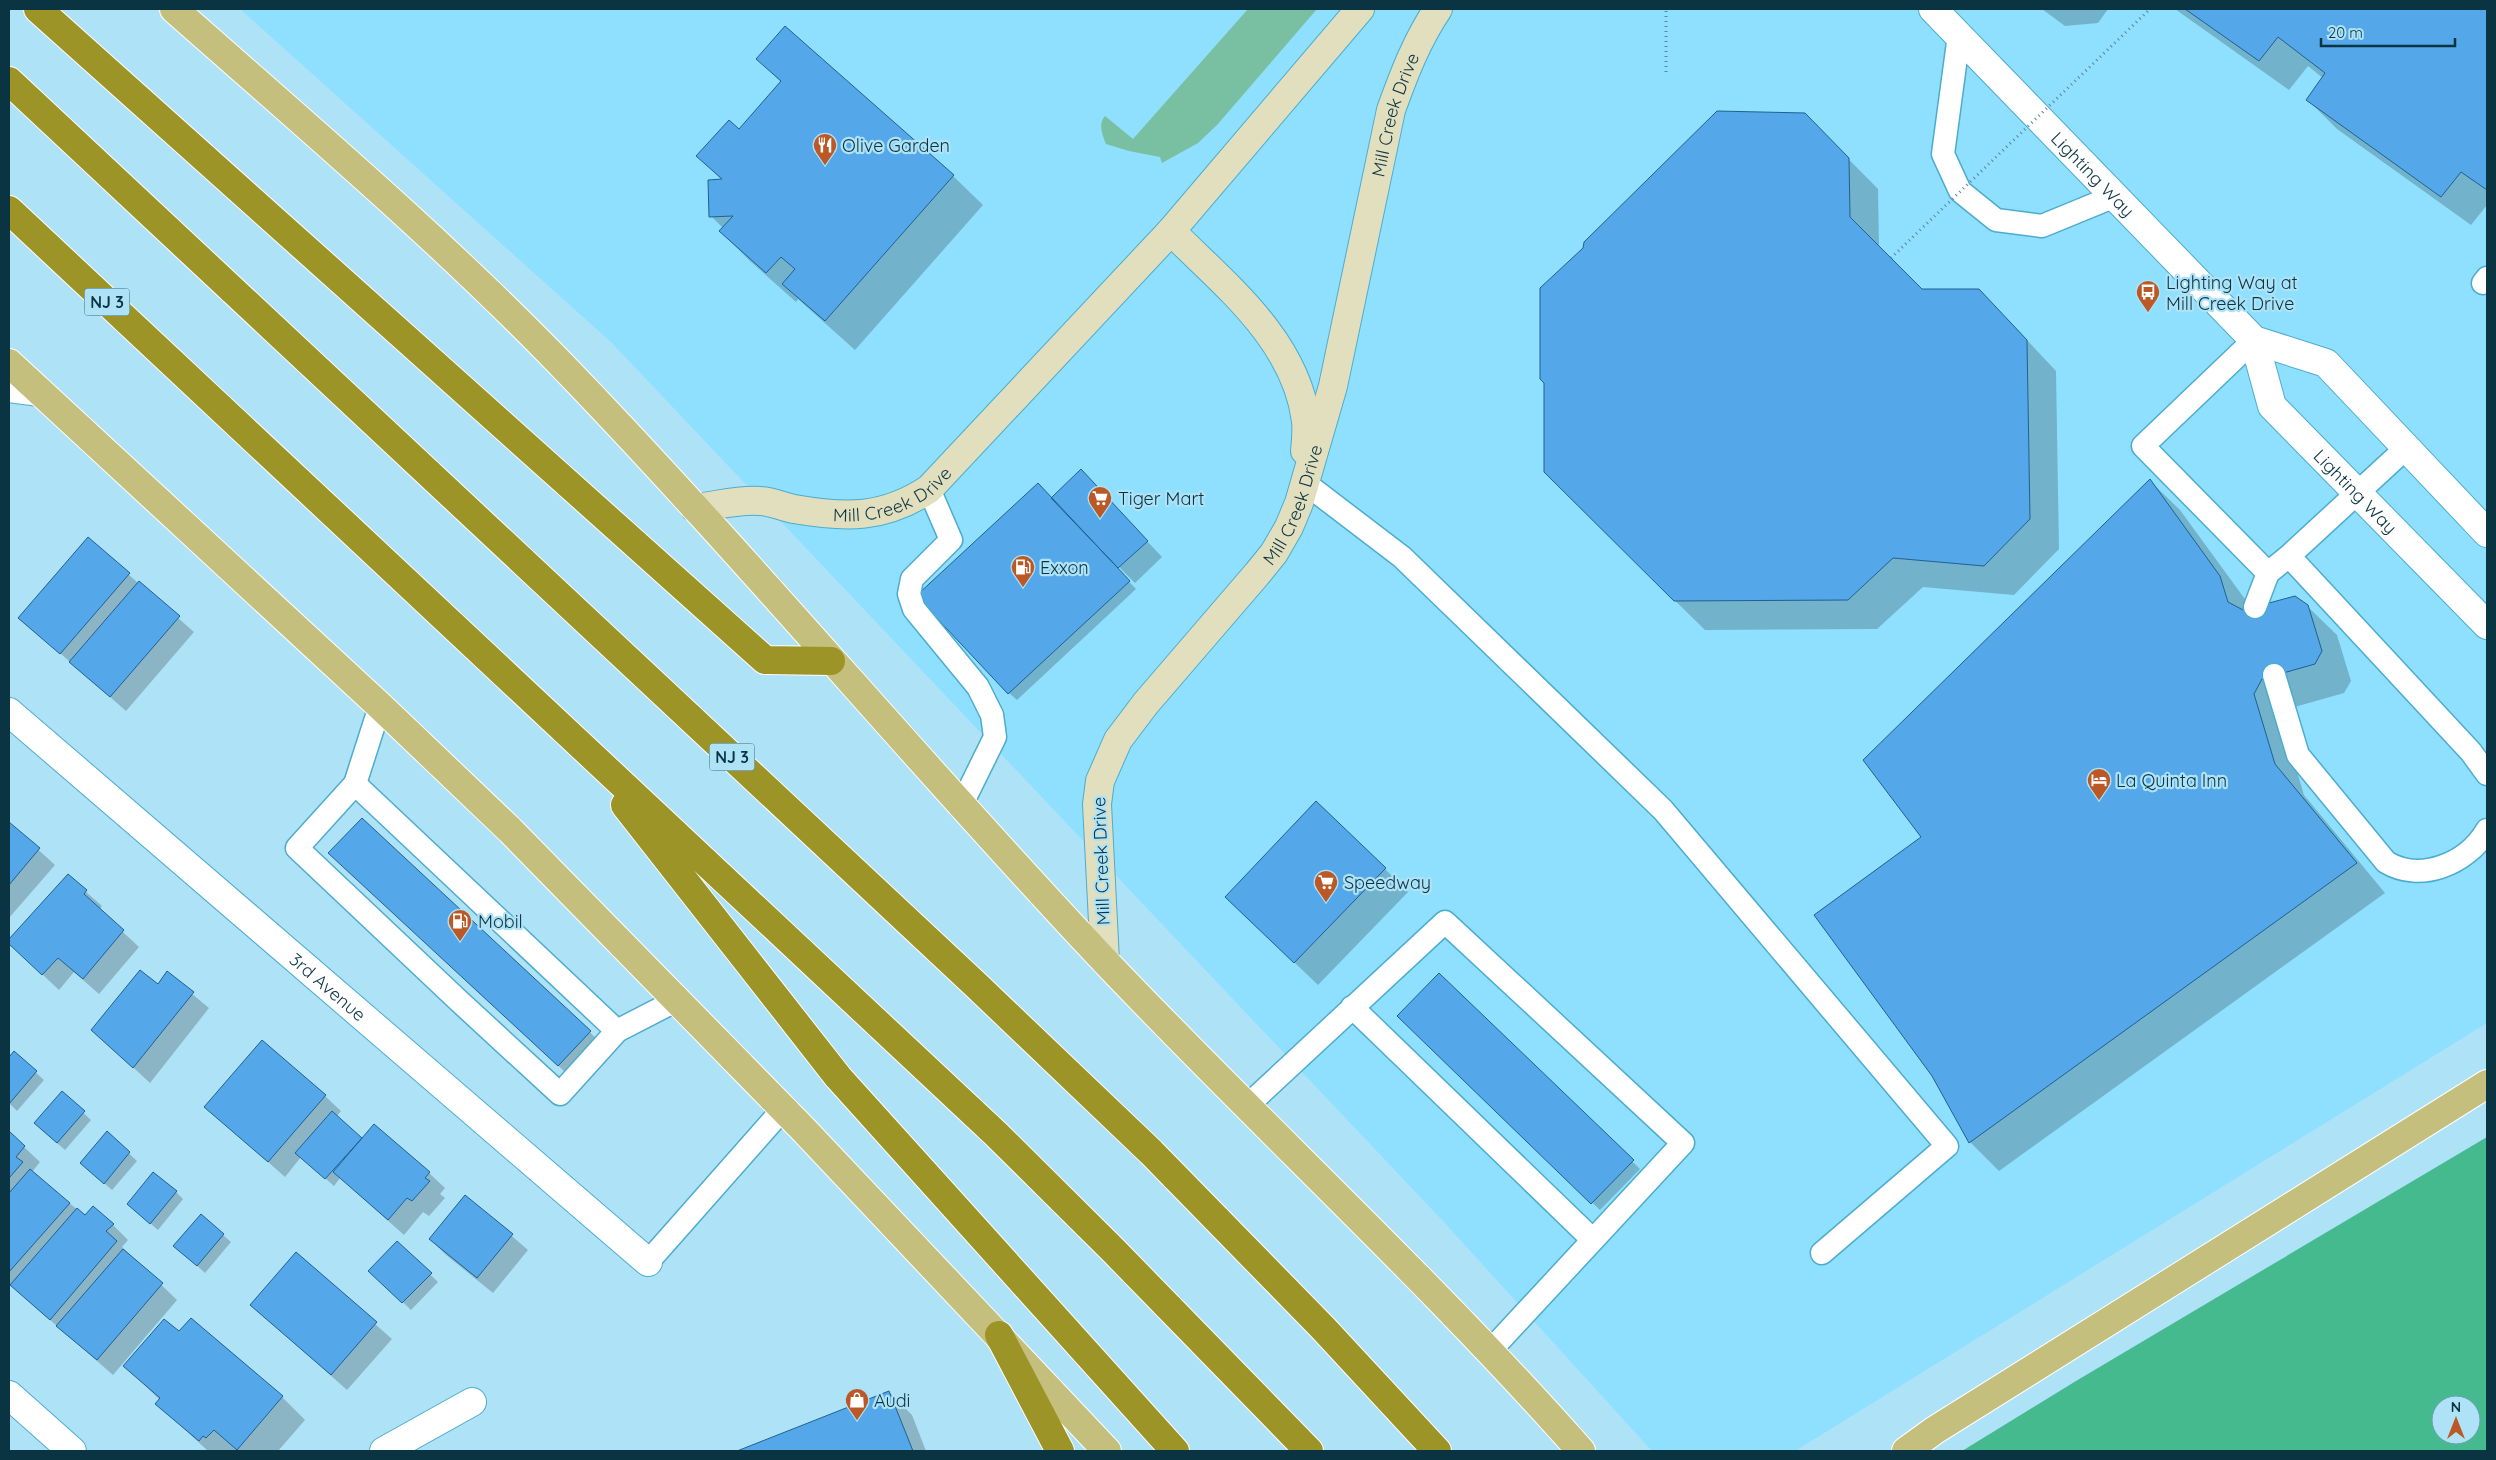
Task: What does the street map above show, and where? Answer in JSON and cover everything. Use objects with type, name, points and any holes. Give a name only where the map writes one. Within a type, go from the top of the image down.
[{"type":"highway","points":[[38,9],[765,660],[831,661]]},
{"type":"highway","name":"NJ 3","points":[[9,81],[976,985],[1151,1152],[1324,1328],[1437,1451]]},
{"type":"highway","name":"NJ 3","points":[[9,210],[996,1134],[1113,1250],[1309,1451]]},
{"type":"highway","points":[[572,737],[838,1077],[1175,1451]]},
{"type":"highway","points":[[999,1335],[1060,1451]]},
{"type":"main road","points":[[174,9],[436,242],[553,356],[695,508],[961,806],[1105,960],[1407,1264],[1581,1451]]},
{"type":"main road","points":[[9,362],[380,706],[510,830],[783,1109],[1107,1451]]},
{"type":"main road","points":[[1906,1451],[1935,1430],[2178,1276],[2487,1084]]},
{"type":"street","name":"Mill Creek Drive","points":[[695,508],[760,500],[793,509],[854,514],[883,512],[908,503],[929,489],[1171,231],[1360,9]]},
{"type":"street","name":"Mill Creek Drive","points":[[1105,960],[1097,804],[1100,781],[1108,759],[1118,740],[1146,703],[1274,552],[1289,526],[1305,483],[1333,386],[1391,110],[1406,66],[1425,28],[1438,9]]},
{"type":"street","name":"Lighting Way","points":[[1934,9],[2254,340],[2326,363],[2405,449],[2487,533]]},
{"type":"street","points":[[1171,231],[1254,315],[1274,340],[1289,368],[1300,394],[1306,421],[1305,483]]},
{"type":"street","name":"Lighting Way","points":[[2254,340],[2272,406],[2487,625]]},
{"type":"street","points":[[9,388],[40,392]]},
{"type":"street","name":"3rd Avenue","points":[[9,712],[648,1262]]},
{"type":"street","points":[[9,1395],[72,1451]]},
{"type":"street","points":[[384,1451],[472,1402]]},
{"type":"lane","points":[[1959,35],[1942,154],[1960,191],[1996,220],[2042,226],[2115,196]]},
{"type":"lane","points":[[2254,340],[2143,446],[2268,573]]},
{"type":"lane","points":[[2256,607],[2268,573],[2405,449]]},
{"type":"lane","points":[[1305,483],[1402,557],[1663,810],[1947,1146],[1822,1253]]},
{"type":"lane","points":[[929,489],[951,540],[912,578],[909,594],[914,609],[978,687],[992,714],[995,737],[961,806]]},
{"type":"lane","points":[[2289,556],[2471,752],[2487,774]]},
{"type":"lane","points":[[2274,675],[2298,755],[2386,862],[2404,871],[2415,872],[2440,868],[2476,845],[2487,830]]},
{"type":"lane","points":[[380,706],[355,784],[297,848],[329,867],[465,995],[538,1060],[560,1094],[617,1031],[677,1000]]},
{"type":"lane","points":[[355,784],[376,817],[584,1012],[617,1031]]},
{"type":"lane","points":[[1248,1105],[1445,922],[1683,1143],[1490,1351]]},
{"type":"lane","points":[[1352,1007],[1593,1240]]},
{"type":"lane","points":[[648,1262],[783,1109]]},
{"type":"path","points":[[1666,9],[1666,72]]},
{"type":"path","points":[[1891,258],[2150,9]]},
{"type":"shaded area","points":[[240,9],[2487,9],[2487,1023],[1795,1451],[1652,1451],[1443,1221],[612,343]]},
{"type":"green space","points":[[1248,9],[1317,9],[1217,125],[1198,143],[1162,163],[1160,157],[1106,144],[1101,126],[1105,116],[1133,139]]},
{"type":"green space","points":[[2487,1137],[2487,1451],[1962,1451],[2076,1381]]},
{"type":"building","points":[[2185,9],[2487,9],[2487,190],[2461,172],[2441,197],[2306,100],[2325,73],[2278,37],[2259,61]]},
{"type":"building","name":"Olive Garden","points":[[785,26],[954,175],[825,321],[782,284],[795,269],[781,257],[766,273],[719,231],[733,216],[709,217],[708,180],[722,179],[696,156],[729,120],[739,129],[781,81],[756,59]]},
{"type":"building","points":[[1717,111],[1805,113],[1849,158],[1850,217],[1922,289],[1979,289],[2027,340],[2030,519],[1984,566],[1893,558],[1848,600],[1674,601],[1544,472],[1544,383],[1540,379],[1540,288],[1583,248],[1584,242]]},
{"type":"building","name":"Tiger Mart","points":[[1081,469],[1148,541],[1118,568],[1051,498]]},
{"type":"building","name":"La Quinta Inn","points":[[2150,479],[2220,576],[2228,602],[2243,610],[2295,596],[2308,605],[2322,651],[2315,664],[2262,679],[2254,694],[2275,764],[2357,863],[1969,1143],[1932,1076],[1814,915],[1921,837],[1863,760]]},
{"type":"building","name":"Exxon","points":[[1038,483],[1130,581],[1008,694],[916,596]]},
{"type":"building","points":[[88,537],[130,573],[60,654],[18,618]]},
{"type":"building","points":[[139,581],[180,616],[110,697],[69,662]]},
{"type":"building","points":[[1316,801],[1386,868],[1294,963],[1225,897]]},
{"type":"building","name":"Mobil","points":[[362,818],[591,1031],[558,1066],[328,853]]},
{"type":"building","points":[[9,822],[40,848],[9,885]]},
{"type":"building","points":[[68,874],[87,890],[84,894],[124,930],[83,979],[58,958],[42,975],[9,944],[9,939]]},
{"type":"building","points":[[140,970],[158,984],[167,971],[194,992],[133,1068],[91,1030]]},
{"type":"building","points":[[1439,973],[1634,1160],[1591,1204],[1397,1016]]},
{"type":"building","points":[[262,1040],[326,1095],[268,1162],[204,1107]]},
{"type":"building","points":[[14,1051],[37,1071],[9,1104],[9,1057]]},
{"type":"building","points":[[62,1091],[85,1111],[57,1143],[34,1123]]},
{"type":"building","points":[[332,1111],[362,1138],[325,1179],[295,1153]]},
{"type":"building","points":[[374,1124],[430,1172],[425,1178],[430,1181],[412,1201],[407,1198],[388,1220],[333,1172]]},
{"type":"building","points":[[9,1131],[25,1146],[16,1157],[23,1162],[9,1178]]},
{"type":"building","points":[[107,1131],[130,1152],[104,1184],[80,1163]]},
{"type":"building","points":[[30,1169],[70,1203],[9,1272],[9,1193]]},
{"type":"building","points":[[153,1172],[177,1191],[150,1224],[127,1204]]},
{"type":"building","points":[[465,1195],[513,1234],[477,1278],[429,1239]]},
{"type":"building","points":[[93,1206],[114,1224],[106,1231],[117,1241],[50,1320],[10,1285],[77,1208],[85,1215]]},
{"type":"building","points":[[201,1214],[224,1234],[197,1266],[173,1246]]},
{"type":"building","points":[[397,1241],[432,1273],[402,1303],[368,1271]]},
{"type":"building","points":[[123,1249],[163,1283],[97,1360],[56,1326]]},
{"type":"building","points":[[296,1252],[377,1322],[331,1375],[250,1305]]},
{"type":"building","points":[[191,1318],[283,1396],[237,1450],[214,1430],[206,1438],[203,1436],[199,1441],[155,1404],[160,1398],[123,1366],[164,1319],[179,1331]]},
{"type":"building","name":"Audi","points":[[889,1391],[913,1451],[737,1451]]},
{"type":"place","name":"Olive Garden","points":[[825,166]]},
{"type":"place","name":"Lighting Way at Mill Creek Drive","points":[[2148,313]]},
{"type":"place","name":"Tiger Mart","points":[[1100,519]]},
{"type":"place","name":"Exxon","points":[[1023,588]]},
{"type":"place","name":"La Quinta Inn","points":[[2099,801]]},
{"type":"place","name":"Speedway","points":[[1326,903]]},
{"type":"place","name":"Mobil","points":[[460,942]]},
{"type":"place","name":"Audi","points":[[857,1421]]}]
